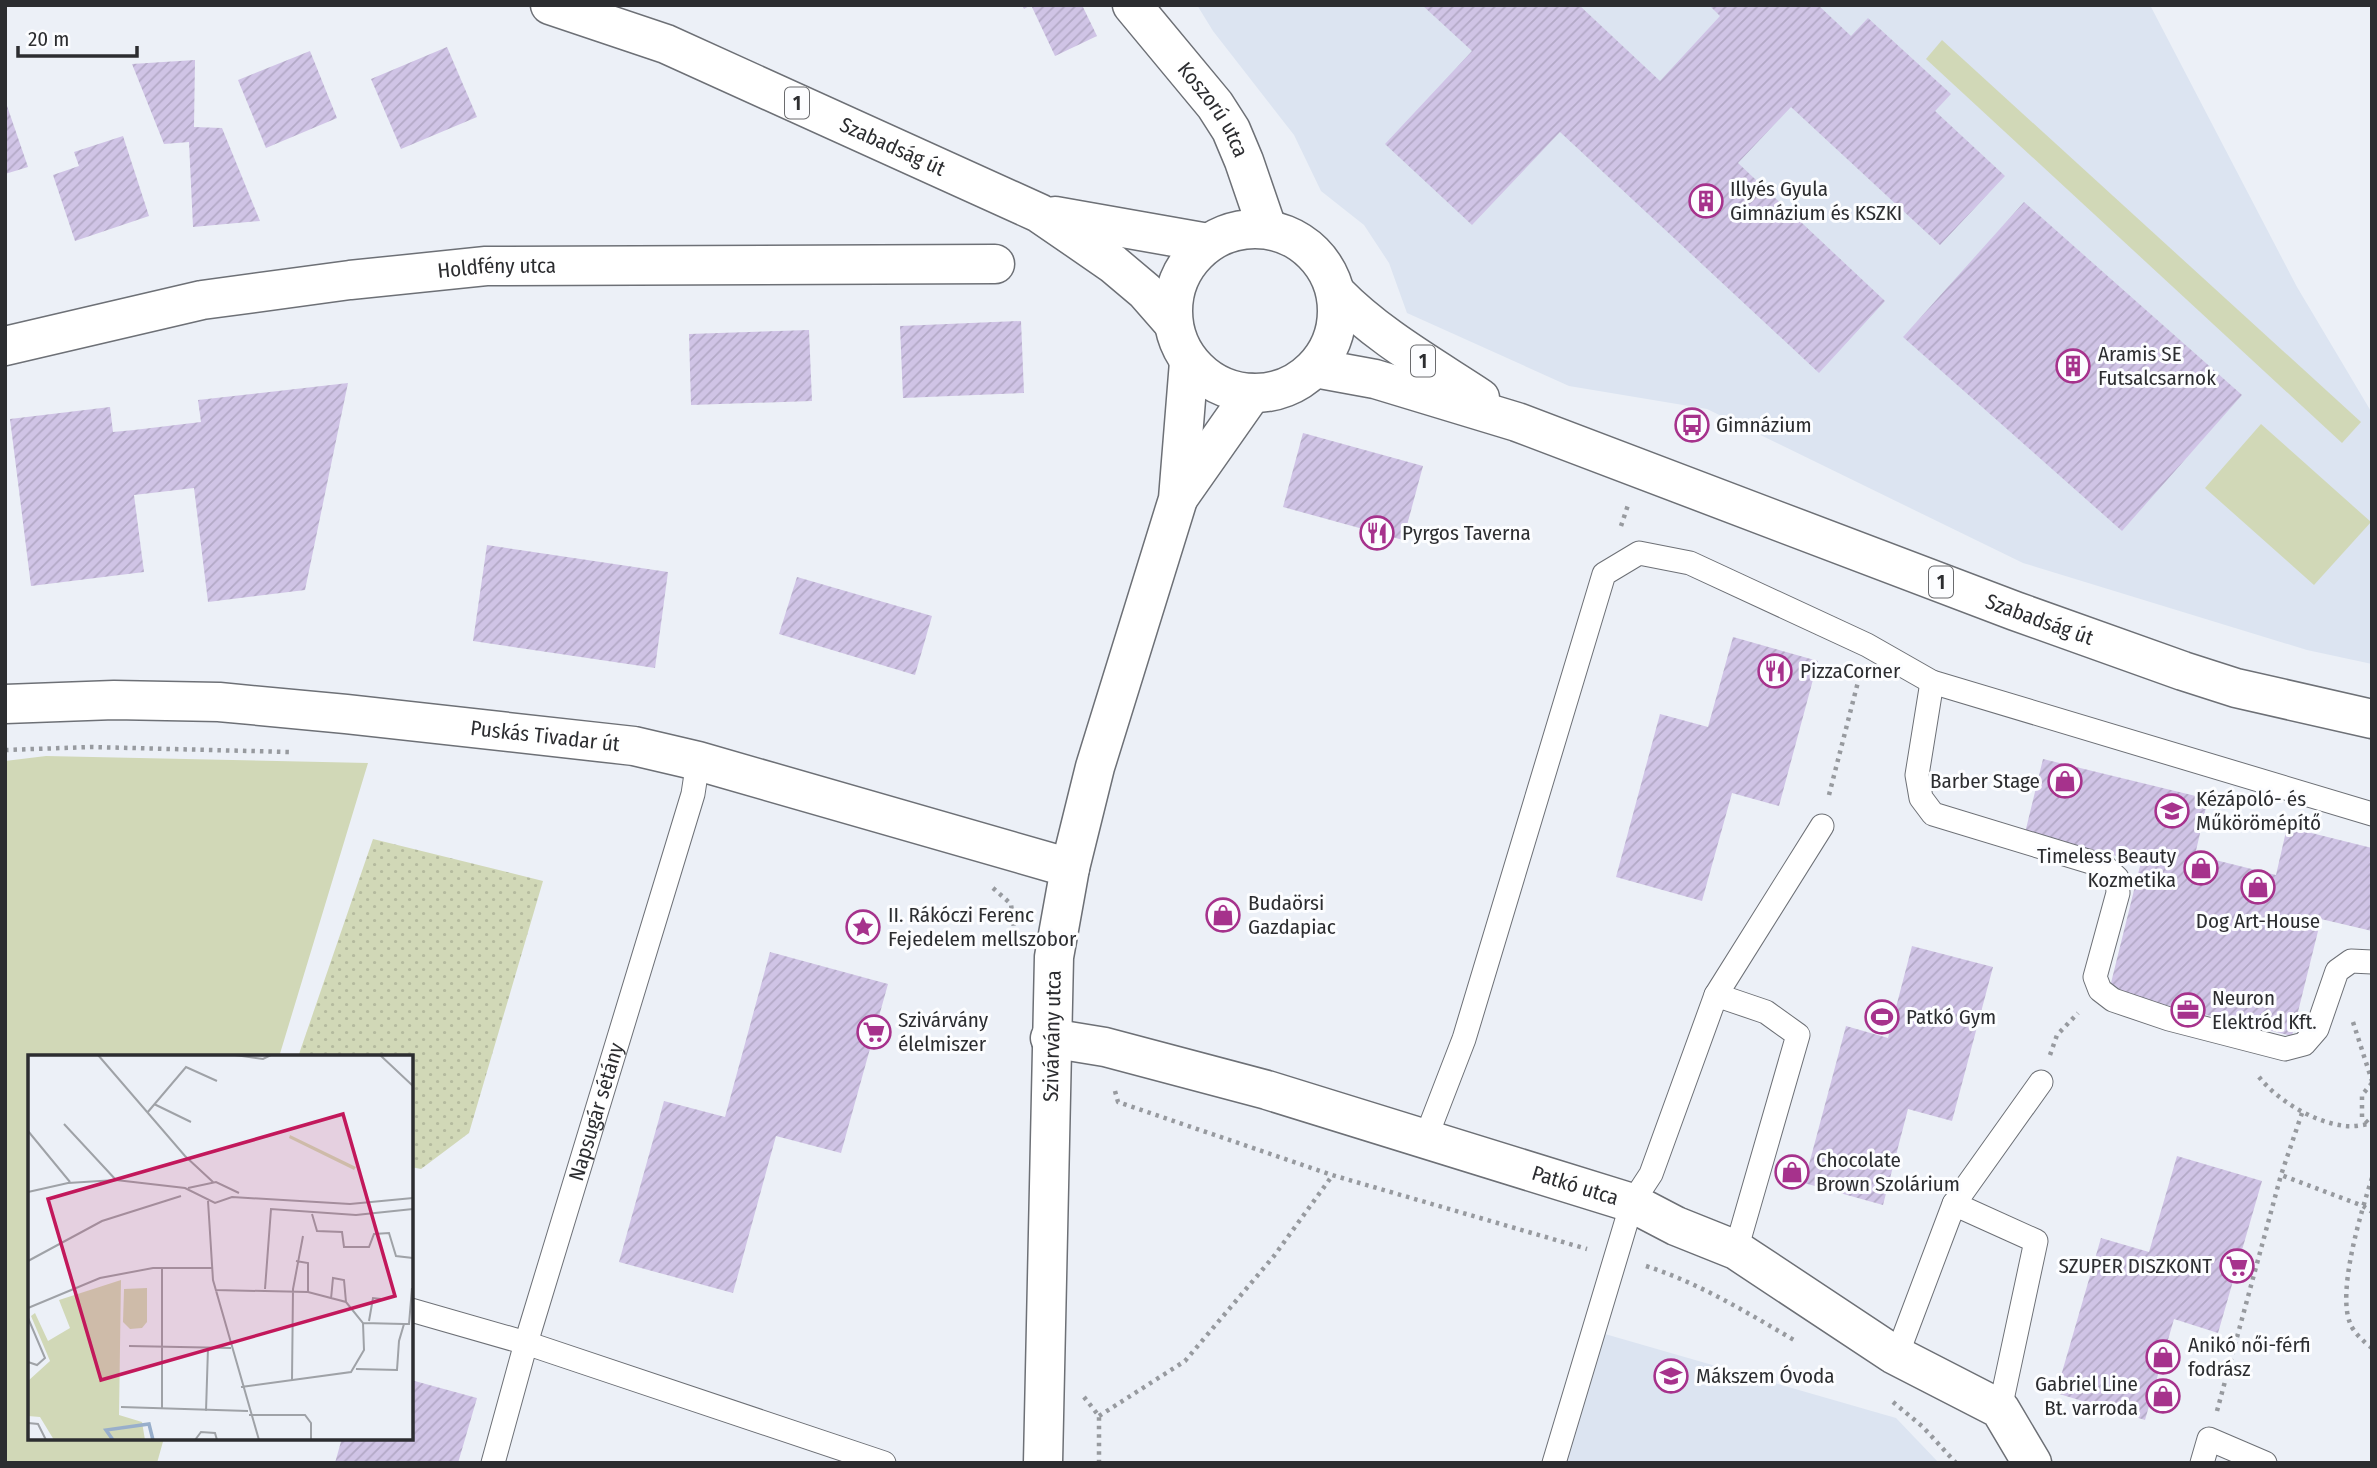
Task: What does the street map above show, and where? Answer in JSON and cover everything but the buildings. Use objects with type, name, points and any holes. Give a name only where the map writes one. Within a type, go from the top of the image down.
[{"type":"street","name":"Szabadság út","points":[[550,5],[666,44],[1039,213],[1113,264],[1145,291],[1173,323]]},
{"type":"street","name":"Koszorú utca","points":[[1132,5],[1215,105],[1231,130],[1267,228]]},
{"type":"street","name":"Szabadság út","points":[[1039,213],[1208,243]]},
{"type":"street","name":"Szabadság út","points":[[1267,228],[1289,234],[1310,249],[1326,269],[1336,293],[1338,320],[1330,346],[1315,368],[1296,382],[1275,391],[1252,393],[1215,383],[1189,362],[1173,323],[1174,293],[1187,265],[1208,243],[1225,233],[1267,228]]},
{"type":"street","name":"Holdfény utca","points":[[5,346],[202,300],[350,280],[486,266],[995,264]]},
{"type":"street","name":"Szabadság út","points":[[1336,293],[1358,316],[1392,341],[1517,422]]},
{"type":"street","name":"Szivárvány utca","points":[[1043,1463],[1050,1038],[1054,957],[1070,868],[1095,766],[1178,499],[1189,362]]},
{"type":"street","name":"Szabadság út","points":[[1315,368],[1375,379],[1517,422],[2015,611],[2183,671],[2236,688],[2372,719]]},
{"type":"street","name":"Szivárvány utca","points":[[1178,499],[1252,393]]},
{"type":"street","name":"Puskás Tivadar út","points":[[5,704],[114,700],[219,702],[634,746],[698,761],[1070,868]]},
{"type":"street","name":"Patkó utca","points":[[1050,1038],[1105,1047],[1267,1090],[1632,1203],[1676,1226],[1736,1250],[1893,1354],[2000,1409]]},
{"type":"street","points":[[2000,1409],[2032,1463]]},
{"type":"lane","points":[[1425,1140],[1464,1039],[1604,574],[1639,552],[1690,563],[1867,645],[1932,682],[2372,814]]},
{"type":"lane","points":[[1932,682],[1917,775],[1921,798],[1933,814],[2104,866],[2117,878],[2118,892],[2095,977],[2100,990],[2113,1000],[2285,1049],[2304,1044],[2317,1028],[2337,971],[2351,961],[2372,962]]},
{"type":"lane","name":"Napsugár sétány","points":[[493,1463],[526,1343],[692,794],[698,761]]},
{"type":"lane","points":[[1554,1463],[1632,1203],[1650,1174],[1716,995],[1822,826]]},
{"type":"lane","points":[[1716,995],[1766,1012],[1798,1035],[1736,1250]]},
{"type":"lane","points":[[1893,1354],[1903,1339],[1954,1204],[2041,1082]]},
{"type":"lane","points":[[1954,1204],[2036,1241],[2000,1409]]},
{"type":"lane","points":[[413,1311],[526,1343],[877,1462]]},
{"type":"lane","points":[[2202,1463],[2209,1439],[2265,1463]]},
{"type":"path","points":[[1604,574],[1639,467]]},
{"type":"path","points":[[1822,826],[1867,645]]},
{"type":"path","points":[[5,750],[92,747],[300,752]]},
{"type":"path","points":[[2224,1033],[2267,1087],[2302,1113],[2346,1126],[2370,1126]]},
{"type":"path","points":[[1105,1047],[1118,1102],[1332,1175],[1673,1275],[1735,1305],[1803,1345]]},
{"type":"path","points":[[2370,1126],[2361,1116],[2362,1095],[2372,1083]]},
{"type":"path","points":[[2209,1439],[2281,1175],[2302,1113]]},
{"type":"path","points":[[1099,1416],[1185,1362],[1275,1256],[1332,1175]]},
{"type":"path","points":[[2281,1175],[2363,1206],[2372,1212]]},
{"type":"path","points":[[2372,1178],[2363,1206],[2345,1293],[2350,1325],[2372,1348]]},
{"type":"path","points":[[1883,1393],[1923,1427],[1956,1463]]},
{"type":"shaded area","points":[[1197,5],[2150,5],[2297,287],[2372,413],[2372,664],[2307,650],[2023,563],[1707,409],[1569,386],[1407,313],[1389,263],[1364,225],[1321,191],[1294,135],[1213,31]]},
{"type":"shaded area","name":"Mákszem Óvoda","points":[[1605,1334],[1896,1418],[1939,1463],[1566,1463]]},
{"type":"green space","points":[[1942,40],[2361,422],[2342,443],[1926,59]]},
{"type":"green space","points":[[2261,424],[2371,522],[2314,585],[2205,488]]},
{"type":"green space","points":[[46,756],[368,763],[280,1055],[28,1055],[28,1440],[163,1440],[157,1463],[5,1463],[5,761]]},
{"type":"green space","points":[[373,839],[543,881],[469,1133],[421,1169],[413,1167],[413,1055],[299,1055]]},
{"type":"place","name":"Illyés Gyula Gimnázium és KSZKI","points":[[1706,201]]},
{"type":"place","name":"Aramis SE Futsalcsarnok","points":[[2073,366]]},
{"type":"place","name":"Gimnázium","points":[[1692,425]]},
{"type":"place","name":"Pyrgos Taverna","points":[[1377,533]]},
{"type":"place","name":"PizzaCorner","points":[[1775,671]]},
{"type":"place","name":"Barber Stage","points":[[2065,781]]},
{"type":"place","name":"Kézápoló- és Műkörömépítő","points":[[2172,811]]},
{"type":"place","name":"Timeless Beauty Kozmetika","points":[[2201,868]]},
{"type":"place","name":"Dog Art-House","points":[[2258,887]]},
{"type":"place","name":"Budaörsi Gazdapiac","points":[[1223,915]]},
{"type":"place","name":"II. Rákóczi Ferenc Fejedelem mellszobor","points":[[863,927]]},
{"type":"place","name":"Neuron Elektród Kft.","points":[[2188,1010]]},
{"type":"place","name":"Patkó Gym","points":[[1882,1017]]},
{"type":"place","name":"Szivárvány élelmiszer","points":[[874,1032]]},
{"type":"place","name":"Chocolate Brown Szolárium","points":[[1792,1172]]},
{"type":"place","name":"SZUPER DISZKONT","points":[[2237,1266]]},
{"type":"place","name":"Anikó női-férfi fodrász","points":[[2163,1357]]},
{"type":"place","name":"Mákszem Óvoda","points":[[1671,1376]]},
{"type":"place","name":"Gabriel Line Bt. varroda","points":[[2163,1396]]}]
